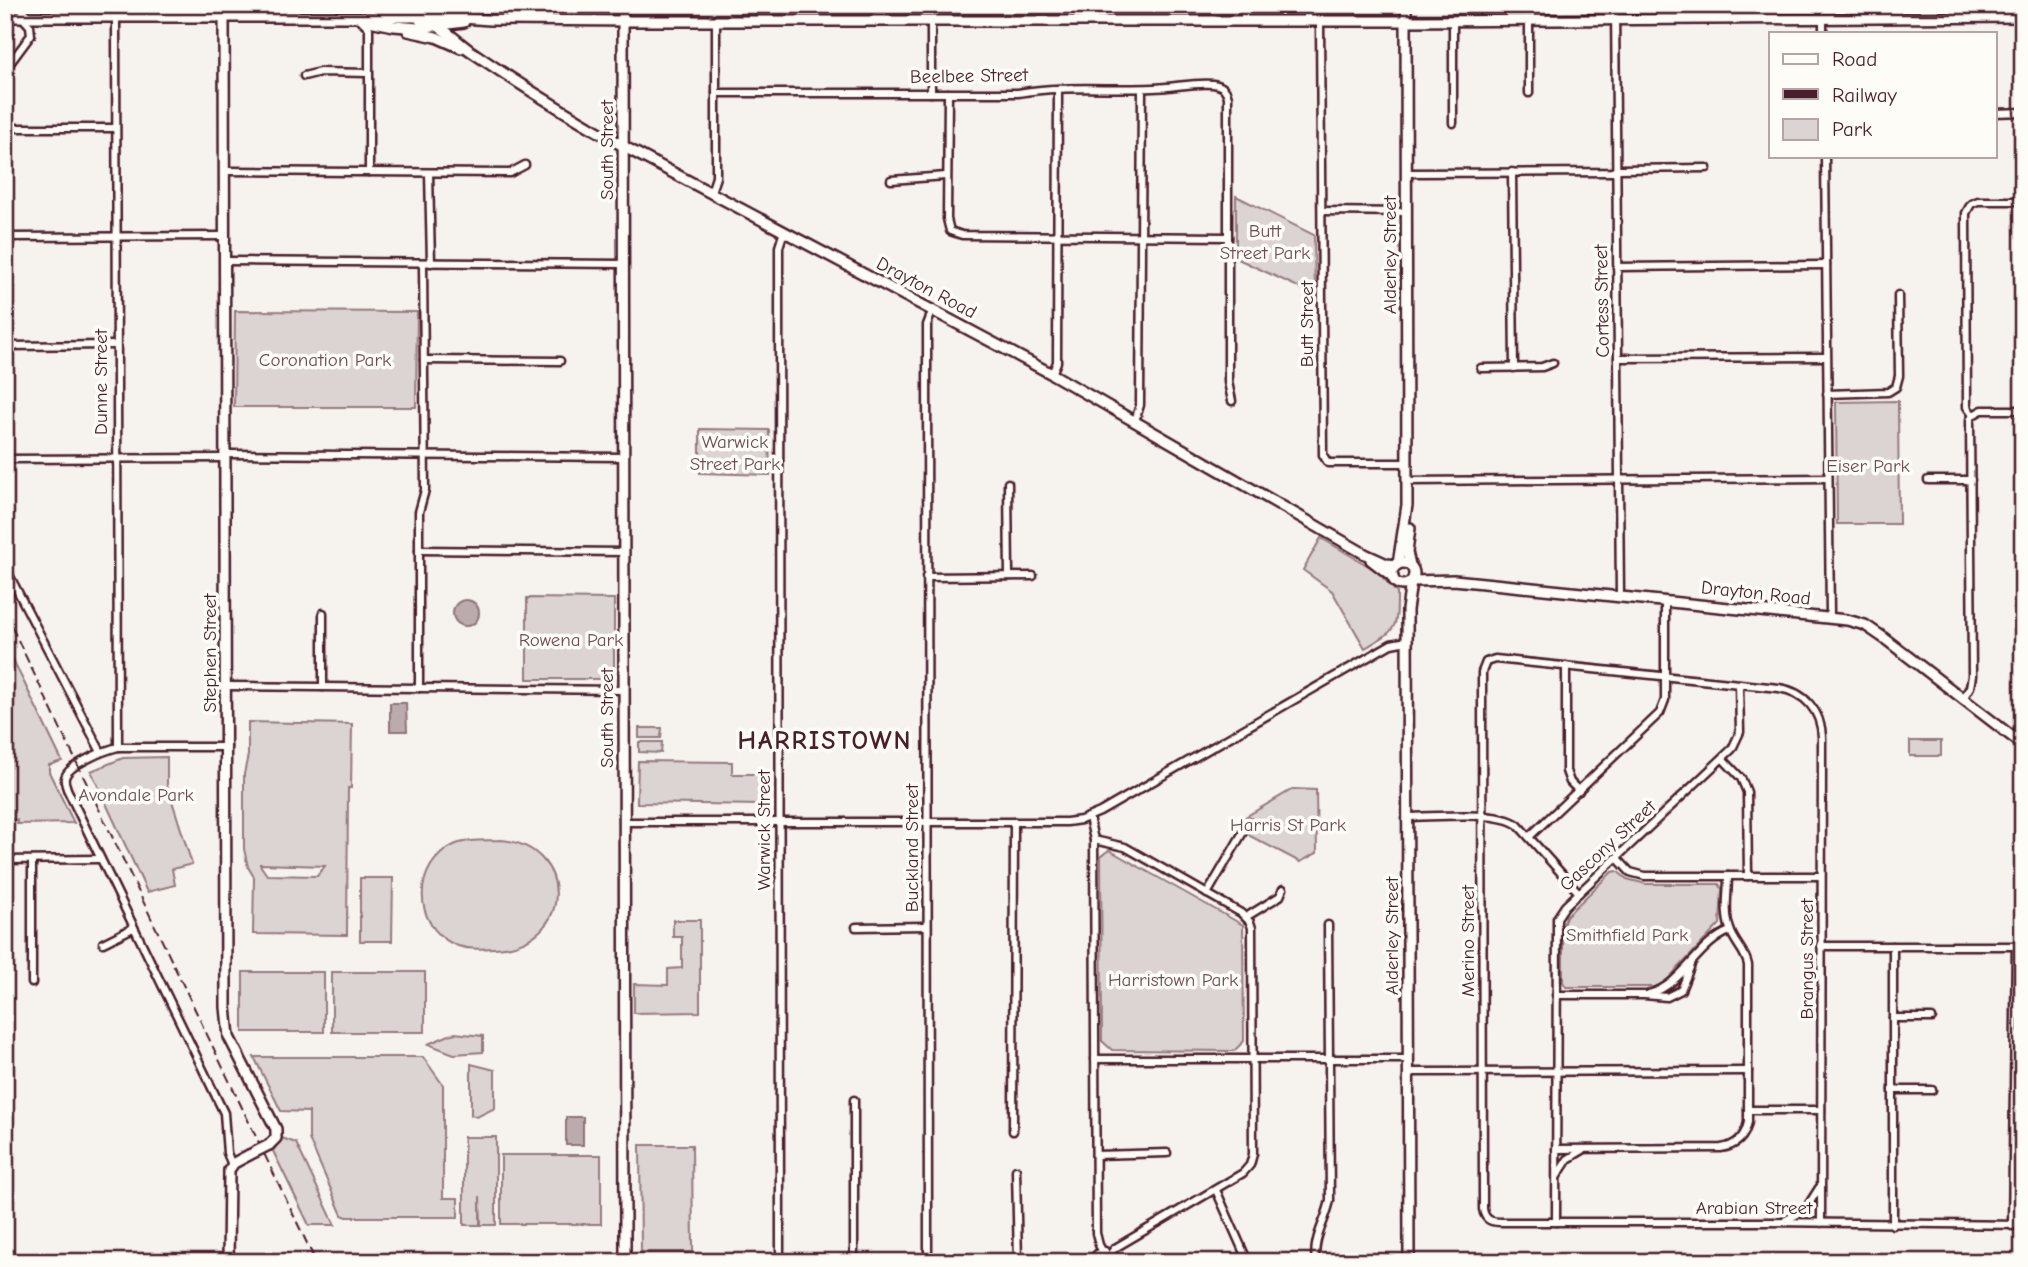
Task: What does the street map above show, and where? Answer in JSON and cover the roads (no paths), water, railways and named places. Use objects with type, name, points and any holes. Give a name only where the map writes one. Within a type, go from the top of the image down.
[{"type":"main road","name":"South Street","points":[[624,5],[625,1262]]},
{"type":"main road","name":"Alderley Street","points":[[1406,5],[1407,505],[1410,526],[1407,552],[1411,567]]},
{"type":"main road","points":[[5,17],[116,17],[225,10],[358,19],[423,20],[437,26],[472,53]]},
{"type":"main road","name":"Stephen Street","points":[[225,10],[227,1028],[235,1050],[276,1129],[276,1138],[269,1145],[232,1165]]},
{"type":"main road","points":[[379,20],[456,17],[624,21],[1453,21],[2023,17]]},
{"type":"main road","points":[[394,26],[437,26],[491,19]]},
{"type":"main road","points":[[379,20],[436,37],[472,53]]},
{"type":"main road","name":"Drayton Road","points":[[472,53],[623,146],[1052,374],[1365,554],[1387,564],[1398,564]]},
{"type":"main road","name":"Alderley Street","points":[[1398,564],[1407,505]]},
{"type":"main road","name":"Drayton Road","points":[[1365,554],[1395,580]]},
{"type":"main road","points":[[1398,564],[1411,567],[1412,581],[1404,585],[1395,580],[1393,571],[1398,564]]},
{"type":"main road","name":"Drayton Road","points":[[1411,567],[1445,579]]},
{"type":"main road","name":"Drayton Road","points":[[1412,581],[1445,579],[1830,617],[1865,625],[2023,745]]},
{"type":"main road","name":"Alderley Street","points":[[1395,580],[1404,594],[1407,610]]},
{"type":"main road","name":"Alderley Street","points":[[1409,1262],[1407,610],[1412,581]]},
{"type":"main road","points":[[228,1262],[228,1177],[232,1165]]},
{"type":"street","points":[[5,70],[30,40],[32,31],[27,17],[17,5]]},
{"type":"street","points":[[1244,5],[1244,20]]},
{"type":"street","points":[[1307,5],[1307,20]]},
{"type":"street","name":"Cortess Street","points":[[1615,5],[1620,597]]},
{"type":"street","name":"Dunne Street","points":[[116,17],[114,128],[118,747]]},
{"type":"street","points":[[1823,18],[1823,32]]},
{"type":"street","points":[[358,19],[369,28]]},
{"type":"street","points":[[369,28],[379,20]]},
{"type":"street","points":[[711,192],[716,177],[716,20]]},
{"type":"street","points":[[1529,20],[1529,93]]},
{"type":"street","points":[[931,21],[931,93]]},
{"type":"street","name":"Butt Street","points":[[1320,21],[1322,455],[1328,463],[1407,463]]},
{"type":"street","points":[[1453,21],[1453,123]]},
{"type":"street","points":[[369,28],[369,172]]},
{"type":"street","points":[[304,76],[327,72],[368,73]]},
{"type":"street","name":"Beelbee Street","points":[[716,93],[1018,93],[1043,88],[1142,89],[1211,84],[1222,87],[1228,97],[1228,237]]},
{"type":"street","points":[[1052,374],[1057,362],[1058,89]]},
{"type":"street","points":[[1135,421],[1140,405],[1142,89]]},
{"type":"street","points":[[948,93],[946,176],[947,219],[950,231],[962,235],[1228,237],[1228,382],[1232,401]]},
{"type":"street","points":[[1996,113],[2023,112]]},
{"type":"street","points":[[5,128],[114,128]]},
{"type":"street","points":[[1825,158],[1830,617]]},
{"type":"street","points":[[225,171],[510,173],[525,165]]},
{"type":"street","points":[[1406,173],[1707,168]]},
{"type":"street","points":[[1512,172],[1514,368]]},
{"type":"street","points":[[419,688],[419,512],[425,490],[424,360],[429,173]]},
{"type":"street","points":[[891,180],[946,176]]},
{"type":"street","points":[[1973,415],[1968,407],[1967,397],[1966,216],[1971,204],[1982,201],[2023,201]]},
{"type":"street","points":[[1322,211],[1406,212]]},
{"type":"street","name":"Warwick Street","points":[[780,1262],[779,247],[784,231]]},
{"type":"street","points":[[5,237],[225,236]]},
{"type":"street","points":[[225,261],[623,264]]},
{"type":"street","points":[[1616,267],[1826,265]]},
{"type":"street","points":[[1827,394],[1888,392],[1896,387],[1899,376],[1898,295]]},
{"type":"street","name":"Buckland Street","points":[[928,1262],[927,325],[933,309]]},
{"type":"street","points":[[5,346],[116,345]]},
{"type":"street","points":[[1618,358],[1826,357]]},
{"type":"street","points":[[424,360],[560,361]]},
{"type":"street","points":[[1481,368],[1542,368],[1553,363]]},
{"type":"street","points":[[1963,699],[1970,687],[1972,676],[1970,421],[1973,415],[1982,410],[2023,410]]},
{"type":"street","points":[[5,459],[425,455],[623,457]]},
{"type":"street","points":[[1407,481],[1828,478]]},
{"type":"street","points":[[1928,480],[1971,480]]},
{"type":"street","points":[[1008,483],[1009,576]]},
{"type":"street","points":[[419,550],[624,552]]},
{"type":"street","points":[[5,567],[101,752]]},
{"type":"street","points":[[926,577],[1033,576]]},
{"type":"street","points":[[1529,837],[1658,716],[1665,700],[1665,601]]},
{"type":"street","points":[[323,613],[323,687]]},
{"type":"street","points":[[624,822],[1081,820],[1391,645],[1407,640]]},
{"type":"street","name":"Merino Street","points":[[1487,1218],[1483,1209],[1482,672],[1484,664],[1495,659],[1566,666]]},
{"type":"street","points":[[1579,791],[1568,779],[1566,771],[1566,666],[1740,684]]},
{"type":"street","name":"Brangus Street","points":[[1740,684],[1785,688],[1807,700],[1817,714],[1822,731],[1821,1223]]},
{"type":"street","name":"Gascony Street","points":[[1556,1222],[1556,923],[1562,909],[1735,746],[1738,737],[1740,684]]},
{"type":"street","points":[[227,686],[624,690]]},
{"type":"street","points":[[227,747],[118,747],[101,752],[69,770],[65,777],[66,789],[99,859],[224,1113],[228,1153],[232,1165]]},
{"type":"street","points":[[1723,758],[1741,778],[1747,792],[1748,876]]},
{"type":"street","points":[[1089,817],[1094,840],[1096,1233],[1104,1257]]},
{"type":"street","points":[[1408,817],[1509,819],[1529,837],[1579,893]]},
{"type":"street","points":[[1013,1131],[1014,822]]},
{"type":"street","points":[[1207,894],[1249,822]]},
{"type":"street","points":[[1094,840],[1125,846],[1246,917],[1252,928],[1253,1154],[1250,1165],[1243,1173],[1104,1257]]},
{"type":"street","points":[[1617,858],[1627,869],[1640,876],[1821,876]]},
{"type":"street","points":[[5,860],[99,859]]},
{"type":"street","points":[[32,860],[32,983]]},
{"type":"street","points":[[1556,1149],[1726,1148],[1744,1135],[1748,1127],[1748,965],[1745,953],[1730,931],[1728,876]]},
{"type":"street","points":[[1246,917],[1280,896],[1283,889]]},
{"type":"street","points":[[1316,1262],[1314,1251],[1317,1235],[1330,1200],[1328,925]]},
{"type":"street","points":[[856,927],[926,926]]},
{"type":"street","points":[[103,943],[133,928]]},
{"type":"street","points":[[1644,995],[1660,990],[1691,965],[1717,938],[1730,931]]},
{"type":"street","points":[[1821,946],[2019,946],[2012,1226]]},
{"type":"street","points":[[1893,946],[1893,1225]]},
{"type":"street","points":[[1556,995],[1644,995],[1662,998],[1674,995],[1683,986],[1691,965]]},
{"type":"street","points":[[1893,1018],[1933,1018]]},
{"type":"street","points":[[1095,1059],[1409,1059]]},
{"type":"street","points":[[1409,1072],[1748,1072]]},
{"type":"street","points":[[1893,1090],[1932,1090]]},
{"type":"street","points":[[854,1100],[854,1262]]},
{"type":"street","points":[[1748,1110],[1821,1110]]},
{"type":"street","points":[[1556,1180],[1560,1168],[1568,1158],[1589,1149]]},
{"type":"street","points":[[1096,1155],[1167,1153]]},
{"type":"street","points":[[1016,1170],[1018,1262]]},
{"type":"street","points":[[1780,1222],[1794,1217],[1809,1205],[1818,1190],[1821,1178]]},
{"type":"street","points":[[1216,1190],[1248,1262]]},
{"type":"street","name":"Arabian Street","points":[[1487,1218],[1495,1222],[1780,1222],[2023,1226]]},
{"type":"street","points":[[1090,1262],[1097,1254],[1104,1257]]},
{"type":"railway","points":[[5,31],[8,27]]},
{"type":"railway","points":[[5,613],[316,1262]]},
{"type":"district","name":"HARRISTOWN","points":[[825,740]]},
{"type":"park label","name":"Butt Street Park","points":[[1265,241]]},
{"type":"park label","name":"Coronation Park","points":[[325,359]]},
{"type":"park label","name":"Warwick Street Park","points":[[735,452]]},
{"type":"park label","name":"Eiser Park","points":[[1868,465]]},
{"type":"park label","name":"Rowena Park","points":[[571,639]]},
{"type":"park label","name":"Avondale Park","points":[[136,794]]},
{"type":"park label","name":"Harris St Park","points":[[1288,824]]},
{"type":"park label","name":"Smithfield Park","points":[[1627,934]]},
{"type":"park label","name":"Harristown Park","points":[[1173,979]]}]
